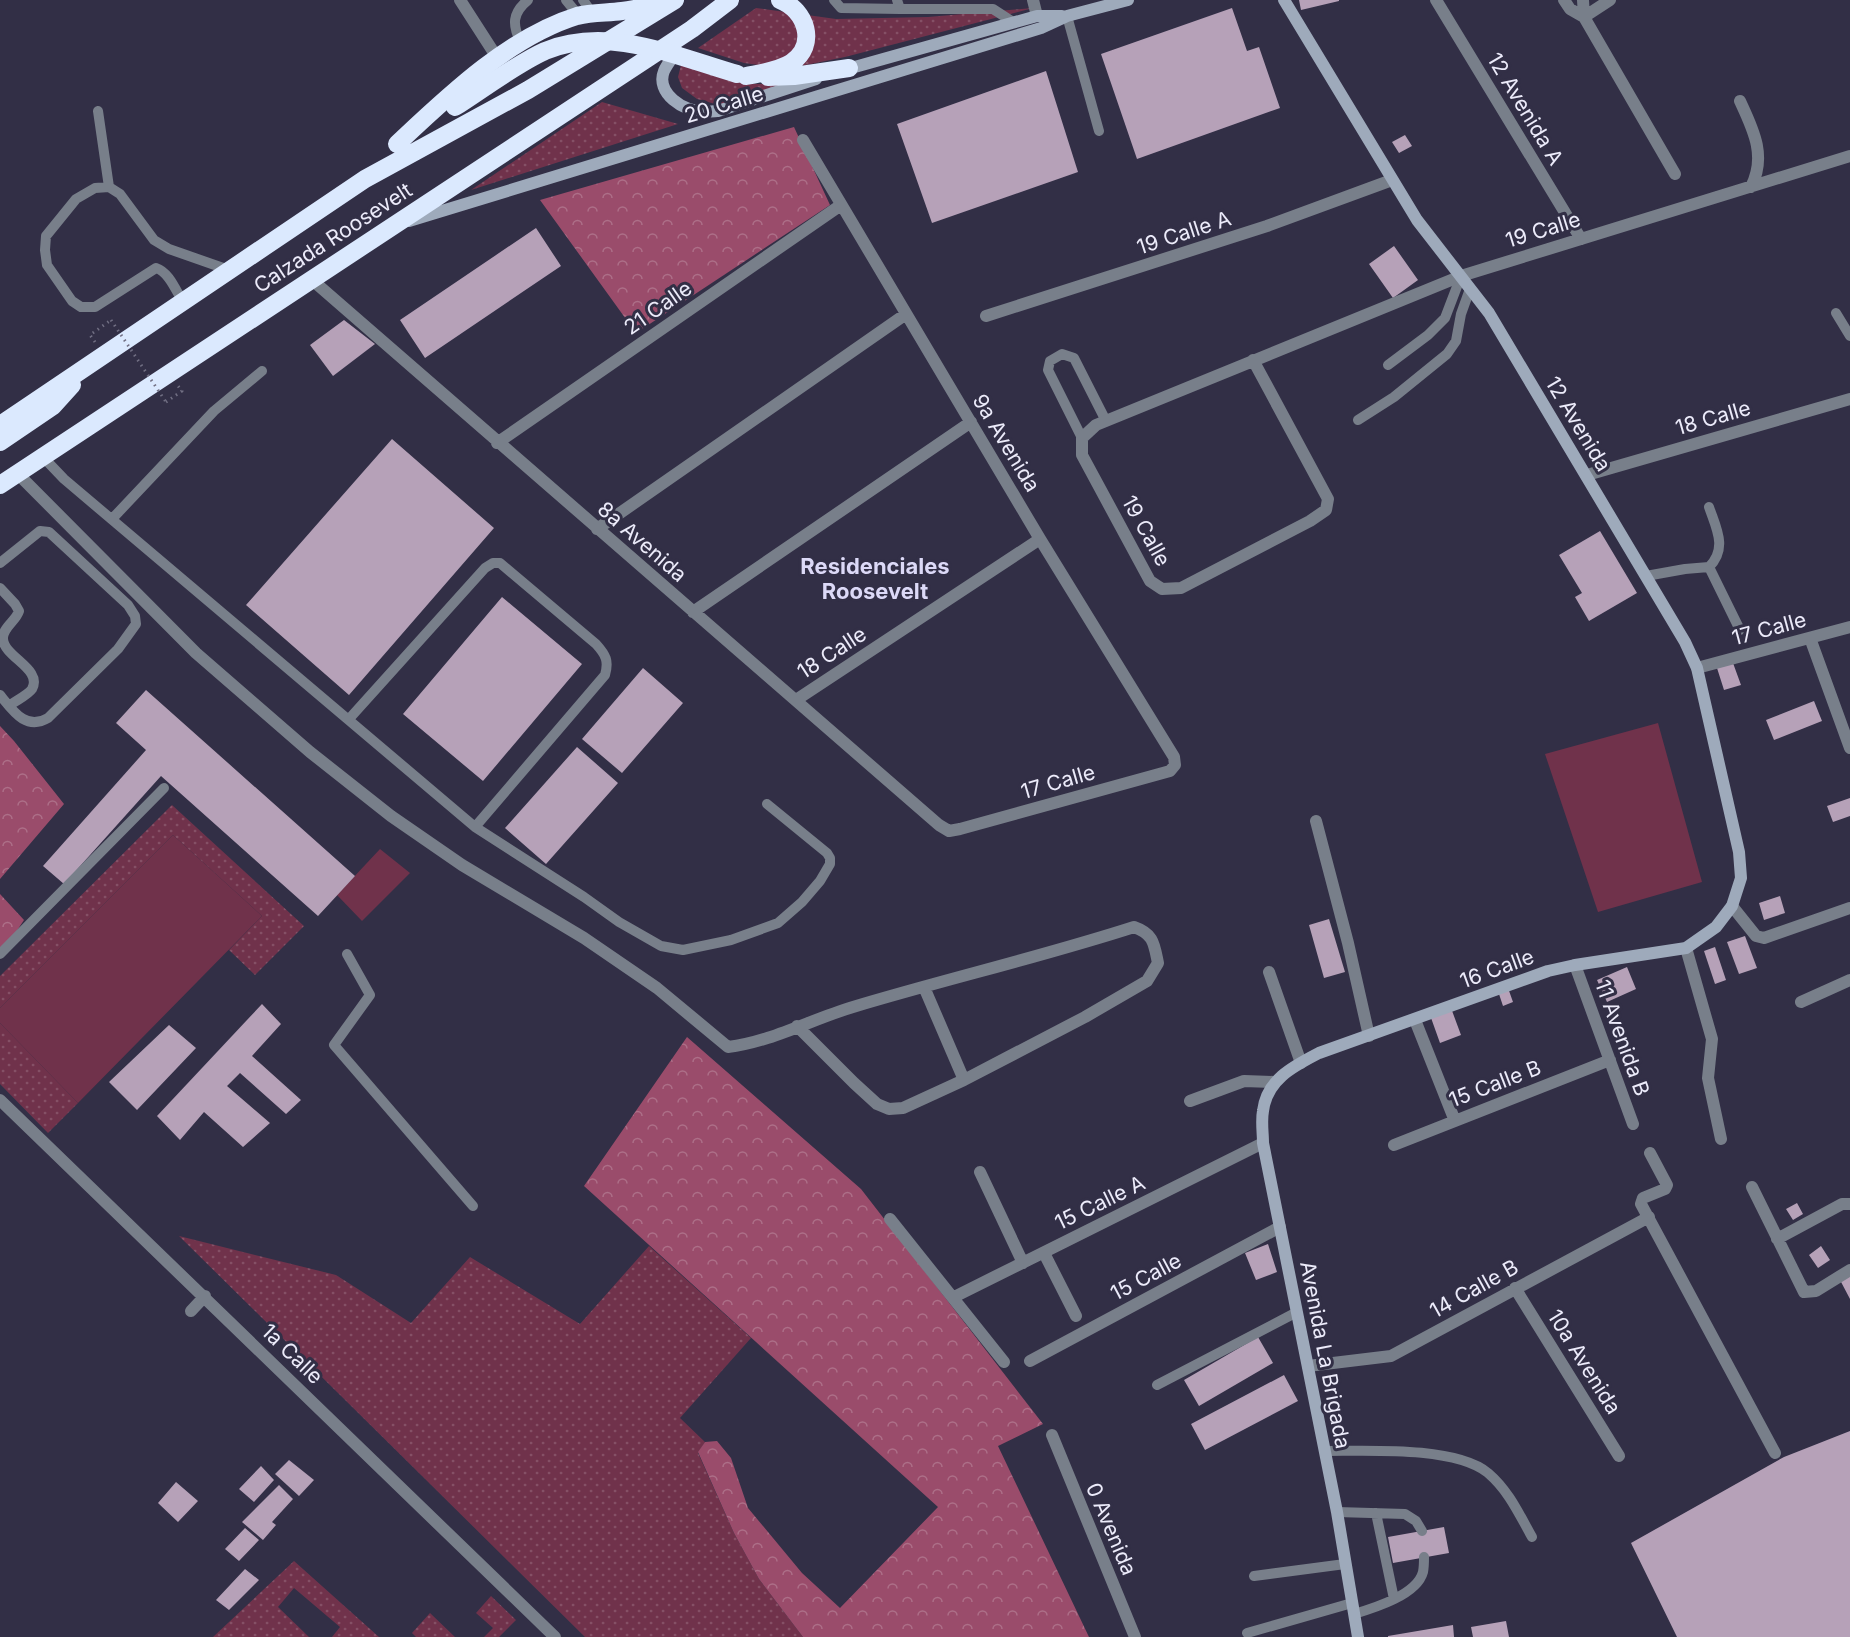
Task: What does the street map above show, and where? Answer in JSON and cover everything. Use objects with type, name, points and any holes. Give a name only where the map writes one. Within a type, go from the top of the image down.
[{"type":"highway","name":"Calzada Roosevelt","points":[[0,485],[692,29],[731,0]]},
{"type":"highway","points":[[741,75],[784,66],[798,57],[803,50],[807,36],[803,19],[792,6],[780,0]]},
{"type":"highway","points":[[365,179],[397,144],[459,86],[521,43],[584,10],[620,11],[673,1]]},
{"type":"highway","name":"Calzada Roosevelt","points":[[0,425],[365,179],[528,90],[673,1]]},
{"type":"highway","points":[[397,144],[534,57],[558,46],[608,40],[622,41],[741,75],[794,76],[849,68]]},
{"type":"highway","points":[[0,442],[53,406],[92,364]]},
{"type":"main road","name":"20 Calle","points":[[692,29],[664,70],[662,79],[665,89],[670,97],[688,109],[702,112],[718,111],[849,68],[1013,22],[1037,16],[1067,15],[1128,0]]},
{"type":"main road","name":"12 Avenida","points":[[1284,0],[1417,220],[1489,314],[1685,642],[1697,668],[1739,852],[1741,878],[1732,906]]},
{"type":"main road","name":"20 Calle","points":[[390,227],[1041,28],[1067,15]]},
{"type":"main road","name":"16 Calle","points":[[1274,1083],[1287,1070],[1319,1053],[1548,971],[1686,948],[1716,927],[1732,906]]},
{"type":"main road","name":"Avenida La Brigada","points":[[1274,1083],[1262,1111],[1263,1143],[1337,1512],[1358,1637]]},
{"type":"street","points":[[460,0],[498,58]]},
{"type":"street","points":[[1033,0],[1037,16]]},
{"type":"street","name":"12 Avenida A","points":[[1436,0],[1581,239]]},
{"type":"street","points":[[1564,0],[1570,9],[1584,17]]},
{"type":"street","points":[[1583,0],[1584,17],[1675,174]]},
{"type":"street","points":[[1584,17],[1610,0]]},
{"type":"street","points":[[1740,101],[1755,132],[1758,146],[1756,177],[1751,187]]},
{"type":"street","name":"9a Avenida","points":[[803,140],[1040,539],[1174,757],[1175,765]]},
{"type":"street","name":"19 Calle","points":[[1254,360],[1328,499],[1326,510],[1181,588],[1162,589],[1150,581],[1082,455],[1082,438],[1096,425],[1106,422],[1254,360],[1461,276],[1850,156]]},
{"type":"street","name":"19 Calle A","points":[[986,316],[1268,226],[1392,180]]},
{"type":"street","name":"21 Calle","points":[[497,442],[841,205]]},
{"type":"street","name":"8a Avenida","points":[[311,279],[939,825],[949,831]]},
{"type":"street","points":[[597,529],[906,314]]},
{"type":"street","name":"18 Calle","points":[[1587,475],[1850,399]]},
{"type":"street","points":[[693,612],[971,422]]},
{"type":"street","points":[[18,474],[196,653],[310,752],[391,816],[462,865],[584,938],[657,988],[728,1047],[744,1045],[797,1026],[850,1007],[1134,927],[1146,931],[1154,943],[1158,963],[1147,981],[1085,1017],[964,1080],[903,1108],[889,1109],[877,1104],[797,1026]]},
{"type":"street","name":"18 Calle","points":[[795,700],[1040,539]]},
{"type":"street","name":"17 Calle","points":[[1697,668],[1850,627]]},
{"type":"street","points":[[1810,638],[1850,748]]},
{"type":"street","name":"17 Calle","points":[[949,831],[1170,771],[1175,765]]},
{"type":"street","points":[[1316,821],[1348,943],[1369,1036]]},
{"type":"street","points":[[1732,906],[1759,938],[1850,908]]},
{"type":"street","points":[[1686,948],[1712,1039],[1708,1078],[1721,1139]]},
{"type":"street","name":"11 Avenida B","points":[[1575,965],[1633,1124]]},
{"type":"street","points":[[1269,972],[1300,1063]]},
{"type":"street","points":[[1802,1002],[1850,980]]},
{"type":"street","points":[[924,987],[964,1080]]},
{"type":"street","points":[[1415,1020],[1455,1121]]},
{"type":"street","name":"15 Calle B","points":[[1394,1145],[1610,1060]]},
{"type":"street","points":[[1190,1101],[1244,1081],[1274,1083]]},
{"type":"street","name":"1a Calle","points":[[0,1100],[555,1637]]},
{"type":"street","name":"15 Calle A","points":[[954,1297],[1263,1143]]},
{"type":"street","points":[[1650,1153],[1666,1185],[1665,1189],[1641,1200],[1641,1204],[1775,1453]]},
{"type":"street","points":[[980,1172],[1023,1263]]},
{"type":"street","points":[[1752,1187],[1804,1292],[1816,1291],[1850,1270]]},
{"type":"street","points":[[1777,1239],[1842,1204],[1850,1204]]},
{"type":"street","name":"14 Calle B","points":[[1308,1366],[1391,1356],[1649,1217]]},
{"type":"street","points":[[890,1219],[1004,1362]]},
{"type":"street","name":"15 Calle","points":[[1030,1361],[1280,1227]]},
{"type":"street","points":[[1044,1252],[1076,1316]]},
{"type":"street","name":"10a Avenida","points":[[1515,1288],[1619,1456]]},
{"type":"street","points":[[191,1311],[205,1296]]},
{"type":"street","name":"0 Avenida","points":[[1052,1435],[1135,1637]]},
{"type":"lane","points":[[521,43],[514,27],[514,18],[528,0]]},
{"type":"lane","points":[[566,0],[584,10]]},
{"type":"lane","points":[[834,0],[841,9],[898,5],[993,9],[1013,22]]},
{"type":"lane","points":[[1067,15],[1099,131]]},
{"type":"lane","points":[[98,111],[109,186]]},
{"type":"lane","points":[[169,249],[156,268],[95,307],[81,307],[72,301],[47,265],[45,249],[46,236],[76,199],[95,188],[109,186],[120,194],[154,240],[169,249],[229,270]]},
{"type":"lane","points":[[156,268],[166,274],[183,302]]},
{"type":"lane","points":[[1388,365],[1428,335],[1445,318],[1461,276]]},
{"type":"lane","points":[[1358,420],[1394,397],[1447,354],[1456,341],[1461,314],[1470,289]]},
{"type":"lane","points":[[1836,313],[1850,336]]},
{"type":"lane","points":[[1082,438],[1048,370],[1050,361],[1062,354],[1074,358],[1106,422]]},
{"type":"lane","points":[[112,519],[214,411],[262,371]]},
{"type":"lane","points":[[43,457],[64,479],[475,827],[619,922],[661,946],[683,950],[731,940],[778,923],[802,902],[820,881],[830,864],[827,853],[767,804]]},
{"type":"lane","points":[[1646,576],[1709,567],[1716,559],[1721,540],[1709,507]]},
{"type":"lane","points":[[0,563],[40,531],[49,532],[128,605],[135,616],[136,624],[118,649],[48,718],[40,723],[31,723],[21,717],[0,695]]},
{"type":"lane","points":[[349,719],[485,568],[493,563],[500,563],[596,644],[605,654],[608,664],[605,675],[475,827]]},
{"type":"lane","points":[[1709,567],[1740,630]]},
{"type":"lane","points":[[0,588],[19,611],[17,618],[1,636],[6,648],[30,670],[34,680],[32,689],[9,706]]},
{"type":"lane","points":[[0,954],[164,788]]},
{"type":"lane","points":[[347,954],[370,995],[334,1045],[473,1206]]},
{"type":"lane","points":[[1156,1385],[1297,1312]]},
{"type":"lane","points":[[1325,1450],[1424,1454],[1463,1460],[1486,1472],[1502,1487],[1532,1537]]},
{"type":"lane","points":[[1337,1512],[1405,1514],[1416,1521],[1422,1531]]},
{"type":"lane","points":[[1376,1513],[1394,1599]]},
{"type":"lane","points":[[1247,1633],[1353,1609],[1384,1605],[1415,1585],[1423,1573],[1424,1557]]},
{"type":"lane","points":[[1254,1576],[1345,1564]]},
{"type":"path","points":[[90,335],[111,320],[166,402],[182,391]]},
{"type":"shaded area","points":[[756,8],[836,19],[928,17],[1033,8],[845,57],[786,69],[744,63],[698,48]]},
{"type":"shaded area","points":[[681,65],[751,84],[794,84],[719,105],[697,99],[682,88],[678,77]]},
{"type":"shaded area","points":[[602,102],[678,124],[471,190]]},
{"type":"shaded area","points":[[1658,723],[1702,882],[1598,912],[1545,754]]},
{"type":"shaded area","points":[[172,805],[304,926],[255,975],[229,950],[262,916],[173,835],[0,1008],[0,976]]},
{"type":"shaded area","points":[[173,835],[262,916],[78,1103],[0,1023],[0,1008]]},
{"type":"shaded area","points":[[380,849],[410,873],[362,921],[337,895]]},
{"type":"shaded area","points":[[0,1023],[78,1103],[48,1133],[0,1084]]},
{"type":"shaded area","points":[[179,1236],[336,1275],[411,1323],[470,1257],[580,1324],[649,1246],[751,1338],[680,1418],[705,1442],[698,1453],[734,1533],[759,1579],[803,1637],[585,1637]]},
{"type":"shaded area","points":[[294,1561],[379,1637],[332,1637],[340,1627],[294,1588],[278,1607],[309,1637],[213,1637]]},
{"type":"shaded area","points":[[491,1596],[516,1620],[499,1637],[484,1637],[493,1628],[476,1613]]},
{"type":"shaded area","points":[[430,1613],[455,1637],[416,1637],[412,1633]]},
{"type":"green space","points":[[794,127],[830,205],[636,333],[540,200]]},
{"type":"green space","points":[[0,726],[64,804],[0,879]]},
{"type":"green space","points":[[0,894],[24,920],[0,956]]},
{"type":"green space","points":[[687,1037],[861,1189],[1043,1424],[998,1446],[1089,1637],[803,1637],[759,1579],[734,1533],[698,1452],[705,1442],[717,1441],[731,1458],[748,1508],[802,1573],[840,1608],[938,1507],[584,1186]]},
{"type":"building","points":[[1299,0],[1339,0],[1339,1],[1301,10]]},
{"type":"building","points":[[1232,8],[1247,51],[1259,47],[1280,108],[1137,159],[1101,54]]},
{"type":"building","points":[[1046,71],[1078,172],[932,223],[897,124]]},
{"type":"building","points":[[1405,135],[1412,146],[1399,153],[1392,142]]},
{"type":"building","points":[[536,228],[561,266],[425,358],[400,320]]},
{"type":"building","points":[[1394,246],[1418,280],[1393,298],[1369,264]]},
{"type":"building","points":[[344,320],[375,344],[333,376],[310,345]]},
{"type":"building","points":[[392,439],[494,528],[349,695],[246,605]]},
{"type":"building","points":[[1600,531],[1637,593],[1589,621],[1575,597],[1582,593],[1559,555]]},
{"type":"building","points":[[502,597],[582,664],[483,781],[403,714]]},
{"type":"building","points":[[1733,663],[1741,685],[1724,690],[1717,668]]},
{"type":"building","points":[[643,668],[683,703],[622,773],[582,739]]},
{"type":"building","points":[[146,690],[355,876],[318,916],[161,776],[64,884],[43,866],[146,750],[116,723]]},
{"type":"building","points":[[1814,701],[1822,721],[1774,740],[1766,720]]},
{"type":"building","points":[[577,747],[618,783],[546,864],[505,828]]},
{"type":"building","points":[[1850,798],[1850,816],[1833,822],[1827,806]]},
{"type":"building","points":[[1780,896],[1785,913],[1764,920],[1759,903]]},
{"type":"building","points":[[1329,919],[1345,972],[1324,978],[1309,925]]},
{"type":"building","points":[[1745,936],[1757,968],[1739,974],[1727,942]]},
{"type":"building","points":[[1715,947],[1726,980],[1715,984],[1704,951]]},
{"type":"building","points":[[1627,967],[1636,989],[1607,1002],[1597,980]]},
{"type":"building","points":[[1508,988],[1513,1002],[1503,1006],[1498,991]]},
{"type":"building","points":[[262,1004],[281,1024],[252,1056],[301,1100],[286,1114],[240,1073],[227,1086],[270,1123],[243,1147],[204,1112],[180,1140],[157,1116]]},
{"type":"building","points":[[1451,1008],[1461,1035],[1440,1043],[1430,1015]]},
{"type":"building","points":[[169,1025],[196,1048],[137,1110],[109,1082]]},
{"type":"building","points":[[1797,1203],[1803,1214],[1793,1220],[1786,1209]]},
{"type":"building","points":[[1268,1244],[1277,1272],[1256,1280],[1245,1253]]},
{"type":"building","points":[[1821,1246],[1830,1260],[1818,1268],[1809,1255]]},
{"type":"building","points":[[1850,1274],[1850,1299],[1840,1280]]},
{"type":"building","points":[[1258,1337],[1273,1363],[1199,1406],[1184,1380]]},
{"type":"building","points":[[1284,1375],[1298,1401],[1205,1450],[1191,1424]]},
{"type":"building","points":[[1850,1431],[1850,1637],[1677,1637],[1631,1543],[1784,1457]]},
{"type":"building","points":[[289,1460],[314,1480],[299,1496],[275,1474]]},
{"type":"building","points":[[261,1466],[274,1480],[254,1502],[239,1489]]},
{"type":"building","points":[[176,1482],[198,1501],[178,1522],[158,1503]]},
{"type":"building","points":[[279,1485],[293,1499],[272,1522],[276,1525],[263,1540],[242,1522]]},
{"type":"building","points":[[1444,1527],[1449,1553],[1393,1563],[1388,1537]]},
{"type":"building","points":[[245,1528],[259,1540],[239,1561],[225,1549]]},
{"type":"building","points":[[245,1569],[259,1580],[229,1610],[216,1600]]},
{"type":"building","points":[[1506,1621],[1509,1637],[1473,1637],[1471,1627]]},
{"type":"building","points":[[1453,1625],[1454,1637],[1388,1637],[1388,1636]]},
{"type":"district","name":"Residenciales Roosevelt","points":[[875,578]]}]
